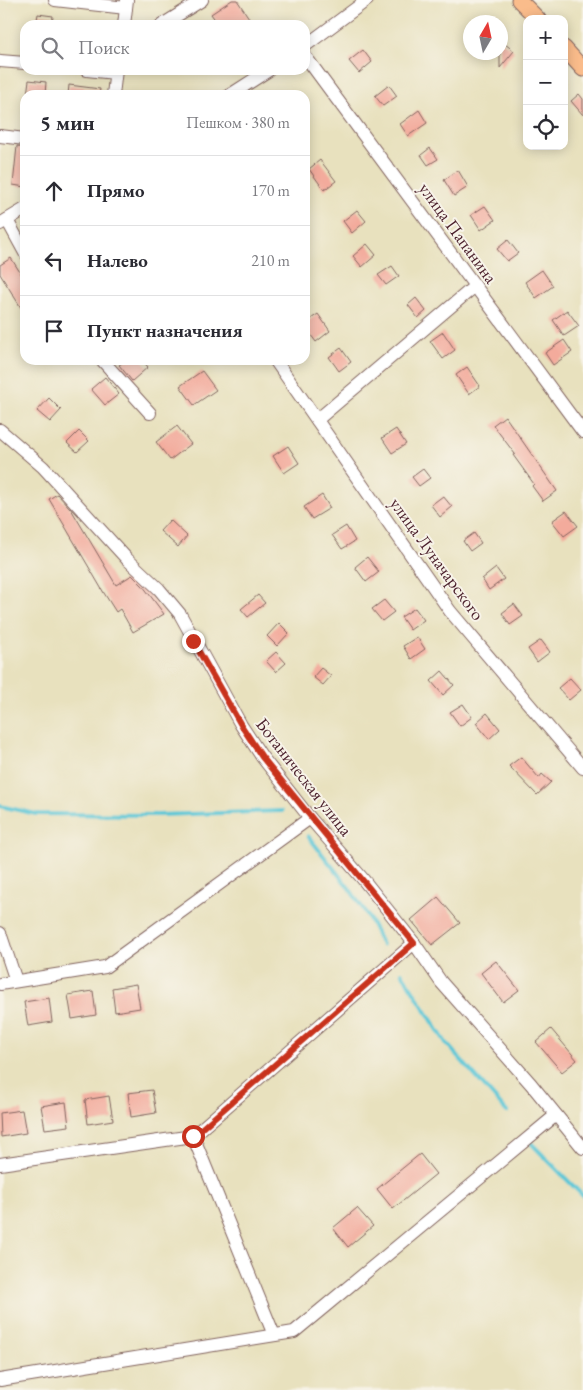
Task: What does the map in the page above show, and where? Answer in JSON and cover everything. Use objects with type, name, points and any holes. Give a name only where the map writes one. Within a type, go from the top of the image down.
[{"type":"main road","points":[[568,52],[583,69]]},
{"type":"street","points":[[55,0],[127,4],[125,20]]},
{"type":"street","points":[[170,20],[202,0]]},
{"type":"street","points":[[310,42],[367,0]]},
{"type":"street","points":[[0,61],[20,63]]},
{"type":"street","name":"улица Папанина","points":[[310,63],[583,432]]},
{"type":"street","points":[[113,90],[115,75]]},
{"type":"street","points":[[238,90],[261,75]]},
{"type":"street","points":[[0,136],[20,138]]},
{"type":"street","points":[[20,212],[4,222],[20,246]]},
{"type":"street","points":[[317,420],[475,286]]},
{"type":"street","points":[[107,365],[150,413]]},
{"type":"street","name":"улица Луначарского","points":[[278,365],[450,611],[583,768]]},
{"type":"street","name":"Ботаническая улица","points":[[0,430],[43,467],[127,559],[159,589],[180,614],[241,725],[262,757],[414,943],[441,982],[531,1084],[583,1148]]},
{"type":"street","points":[[0,984],[105,967],[310,818]]},
{"type":"street","points":[[0,933],[16,981]]},
{"type":"street","points":[[0,1164],[193,1136],[414,943]]},
{"type":"street","points":[[0,1380],[294,1332],[556,1115]]},
{"type":"street","points":[[193,1136],[274,1335]]},
{"type":"building","points":[[232,0],[237,0],[249,18],[246,20],[215,20],[211,14]]},
{"type":"building","points":[[38,14],[53,16],[53,20],[37,20]]},
{"type":"building","points":[[508,46],[514,51],[508,58]]},
{"type":"building","points":[[363,50],[372,62],[359,73],[349,61]]},
{"type":"building","points":[[500,60],[507,60],[500,68]]},
{"type":"building","points":[[29,80],[46,82],[45,90],[28,90]]},
{"type":"building","points":[[69,85],[100,89],[100,90],[68,90]]},
{"type":"building","points":[[389,85],[397,96],[383,106],[375,96]]},
{"type":"building","points":[[579,94],[583,99],[583,115],[571,101]]},
{"type":"building","points":[[419,110],[427,123],[408,136],[400,124]]},
{"type":"building","points":[[17,146],[20,146],[20,186],[13,185]]},
{"type":"building","points":[[430,148],[438,159],[428,165],[421,155]]},
{"type":"building","points":[[320,160],[336,181],[324,190],[310,168]]},
{"type":"building","points":[[458,170],[468,187],[454,196],[444,180]]},
{"type":"building","points":[[485,206],[495,220],[481,230],[471,215]]},
{"type":"building","points":[[357,210],[366,221],[352,233],[343,221]]},
{"type":"building","points":[[508,240],[518,253],[507,261],[497,249]]},
{"type":"building","points":[[367,244],[376,255],[362,267],[353,256]]},
{"type":"building","points":[[11,258],[20,272],[20,306],[0,274],[0,265]]},
{"type":"building","points":[[392,266],[399,276],[386,285],[378,275]]},
{"type":"building","points":[[542,270],[553,286],[536,298],[525,282]]},
{"type":"building","points":[[416,298],[426,311],[418,318],[408,305]]},
{"type":"building","points":[[567,310],[579,326],[564,336],[553,320]]},
{"type":"building","points":[[318,314],[330,331],[316,342],[310,334],[310,320]]},
{"type":"building","points":[[443,332],[455,350],[443,359],[430,341]]},
{"type":"building","points":[[564,340],[572,352],[553,365],[545,353]]},
{"type":"building","points":[[341,348],[351,362],[339,371],[329,357]]},
{"type":"building","points":[[119,365],[146,365],[148,367],[132,381]]},
{"type":"building","points":[[467,367],[480,386],[469,394],[456,375]]},
{"type":"building","points":[[202,371],[216,390],[194,405],[180,386]]},
{"type":"building","points":[[105,377],[119,394],[105,405],[91,389]]},
{"type":"building","points":[[49,398],[61,410],[50,422],[37,411]]},
{"type":"building","points":[[505,416],[557,491],[543,501],[532,486],[534,484],[513,455],[515,454],[493,425]]},
{"type":"building","points":[[177,426],[191,444],[170,460],[156,442]]},
{"type":"building","points":[[396,429],[406,444],[392,453],[382,438]]},
{"type":"building","points":[[79,431],[89,441],[77,452],[67,443]]},
{"type":"building","points":[[288,446],[299,463],[284,473],[273,456]]},
{"type":"building","points":[[423,469],[430,478],[419,486],[412,477]]},
{"type":"building","points":[[57,494],[71,509],[116,585],[132,575],[143,586],[164,614],[133,632],[120,609],[116,612],[104,593],[49,499]]},
{"type":"building","points":[[322,495],[330,508],[312,519],[304,507]]},
{"type":"building","points":[[443,496],[452,507],[440,517],[431,505]]},
{"type":"building","points":[[566,511],[578,526],[564,536],[552,521]]},
{"type":"building","points":[[170,520],[187,536],[178,547],[160,531]]},
{"type":"building","points":[[346,526],[355,541],[342,549],[332,535]]},
{"type":"building","points":[[474,533],[481,543],[470,551],[463,541]]},
{"type":"building","points":[[367,557],[379,572],[366,582],[355,567]]},
{"type":"building","points":[[496,568],[504,579],[489,590],[482,579]]},
{"type":"building","points":[[258,595],[265,603],[248,617],[241,609]]},
{"type":"building","points":[[384,600],[394,612],[382,621],[372,609]]},
{"type":"building","points":[[514,604],[523,616],[510,625],[502,613]]},
{"type":"building","points":[[415,608],[424,620],[410,630],[401,617]]},
{"type":"building","points":[[279,623],[289,633],[277,646],[267,636]]},
{"type":"building","points":[[417,637],[425,649],[411,659],[403,646]]},
{"type":"building","points":[[541,640],[550,652],[537,662],[528,649]]},
{"type":"building","points":[[276,652],[286,663],[276,672],[266,661]]},
{"type":"building","points":[[321,668],[331,676],[323,685],[313,677]]},
{"type":"building","points":[[442,671],[454,685],[443,695],[431,681]]},
{"type":"building","points":[[570,678],[581,690],[569,700],[558,688]]},
{"type":"building","points":[[463,704],[472,717],[460,726],[450,712]]},
{"type":"building","points":[[487,713],[500,729],[489,739],[476,723]]},
{"type":"building","points":[[521,757],[539,778],[542,774],[551,782],[537,795],[509,766]]},
{"type":"building","points":[[438,897],[460,923],[432,945],[411,920]]},
{"type":"building","points":[[496,961],[519,990],[503,1002],[481,973]]},
{"type":"building","points":[[136,984],[140,1008],[115,1012],[112,988]]},
{"type":"building","points":[[93,991],[96,1015],[72,1019],[68,995]]},
{"type":"building","points":[[49,998],[52,1022],[28,1026],[24,1002]]},
{"type":"building","points":[[551,1029],[577,1060],[562,1072],[536,1042]]},
{"type":"building","points":[[152,1090],[156,1113],[131,1117],[128,1093]]},
{"type":"building","points":[[109,1096],[113,1120],[88,1124],[85,1100]]},
{"type":"building","points":[[66,1102],[69,1126],[45,1129],[41,1106]]},
{"type":"building","points":[[22,1110],[26,1133],[1,1137],[0,1113]]},
{"type":"building","points":[[420,1154],[436,1174],[393,1209],[377,1189]]},
{"type":"building","points":[[357,1208],[373,1226],[348,1247],[333,1228]]},
{"type":"waterway","points":[[0,806],[36,814],[158,815],[282,811]]},
{"type":"waterway","points":[[308,836],[349,888],[368,916],[382,945]]},
{"type":"waterway","points":[[402,973],[446,1043],[507,1112]]},
{"type":"waterway","points":[[529,1141],[583,1196]]},
{"type":"route","points":[[193,641],[241,725],[262,757],[414,943],[193,1136]]}]
